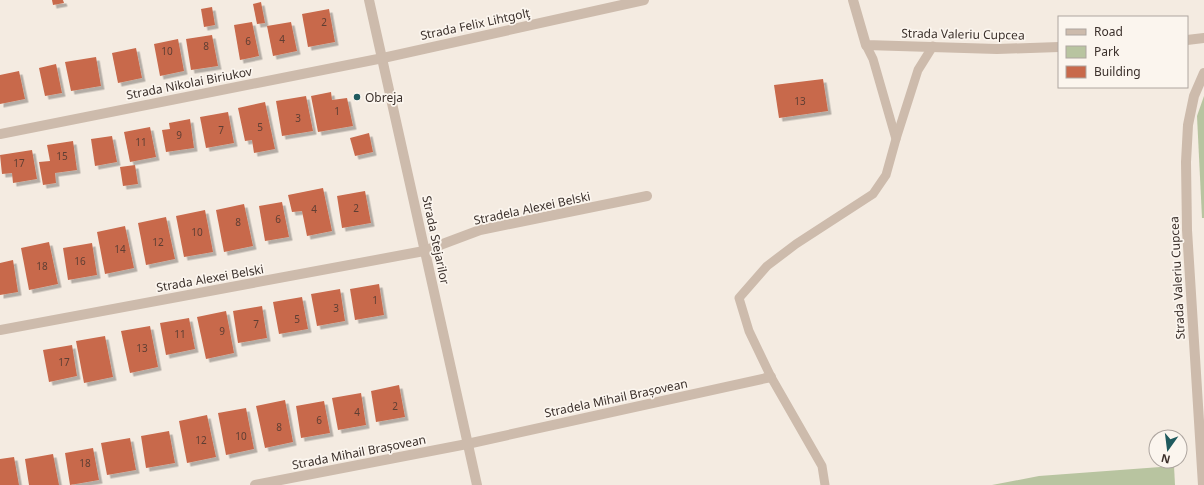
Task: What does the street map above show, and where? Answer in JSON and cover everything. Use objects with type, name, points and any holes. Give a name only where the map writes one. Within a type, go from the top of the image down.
[{"type":"street","name":"Strada Stejarilor","points":[[369,0],[477,485]]},
{"type":"street","name":"Strada Felix Lihtgolţ","points":[[383,58],[644,0]]},
{"type":"street","points":[[852,0],[866,45]]},
{"type":"street","points":[[1188,40],[1204,38]]},
{"type":"street","name":"Strada Valeriu Cupcea","points":[[866,45],[997,49],[1058,48]]},
{"type":"street","name":"Strada Nikolai Biriukov","points":[[0,134],[383,58]]},
{"type":"street","name":"Strada Valeriu Cupcea","points":[[1203,485],[1187,230],[1186,162],[1188,125],[1194,96],[1204,73]]},
{"type":"street","name":"Stradela Alexei Belski","points":[[424,251],[480,230],[647,196]]},
{"type":"street","name":"Strada Alexei Belski","points":[[0,330],[424,251]]},
{"type":"street","name":"Stradela Mihail Brașovean","points":[[467,444],[771,377]]},
{"type":"street","name":"Strada Mihail Brașovean","points":[[255,485],[467,444]]},
{"type":"lane","points":[[866,45],[873,59],[896,139]]},
{"type":"lane","points":[[825,485],[822,466],[771,377],[749,331],[739,298],[767,266],[796,244],[873,194],[886,175],[918,70],[933,46]]},
{"type":"green space","points":[[1204,96],[1204,218],[1202,218],[1197,116]]},
{"type":"green space","points":[[1148,468],[1174,469],[1175,485],[992,485],[1039,476]]},
{"type":"building","points":[[52,0],[63,0],[64,3],[53,5]]},
{"type":"building","points":[[261,2],[265,23],[257,24],[253,4]]},
{"type":"building","points":[[212,7],[215,25],[204,27],[201,9]]},
{"type":"building","points":[[329,9],[335,42],[308,47],[302,14]]},
{"type":"building","points":[[252,22],[259,56],[240,60],[234,25]]},
{"type":"building","points":[[291,22],[297,51],[273,56],[267,26]]},
{"type":"building","points":[[212,35],[218,66],[191,70],[186,39]]},
{"type":"building","points":[[178,39],[184,71],[160,76],[154,44]]},
{"type":"building","points":[[136,48],[142,78],[118,83],[112,53]]},
{"type":"building","points":[[96,57],[101,86],[71,91],[65,62]]},
{"type":"building","points":[[56,64],[62,93],[45,96],[39,68]]},
{"type":"building","points":[[19,71],[25,99],[0,104],[0,75]]},
{"type":"building","points":[[823,79],[828,111],[779,118],[774,85]]},
{"type":"building","points":[[331,92],[332,100],[347,98],[353,126],[318,132],[311,96]]},
{"type":"building","points":[[306,96],[313,131],[282,136],[276,101]]},
{"type":"building","points":[[265,102],[275,149],[254,153],[252,140],[245,141],[238,108]]},
{"type":"building","points":[[228,112],[234,143],[206,148],[200,117]]},
{"type":"building","points":[[190,119],[194,148],[166,152],[162,130],[170,129],[169,123]]},
{"type":"building","points":[[150,127],[156,157],[130,162],[124,132]]},
{"type":"building","points":[[369,133],[373,152],[355,156],[350,138]]},
{"type":"building","points":[[112,136],[117,162],[95,166],[91,139]]},
{"type":"building","points":[[73,141],[77,170],[55,173],[56,183],[43,185],[39,162],[50,161],[47,145]]},
{"type":"building","points":[[32,150],[37,179],[13,183],[12,173],[2,174],[0,155]]},
{"type":"building","points":[[135,165],[138,184],[123,186],[120,167]]},
{"type":"building","points":[[323,188],[332,231],[307,236],[302,211],[292,212],[288,195]]},
{"type":"building","points":[[365,191],[371,223],[342,228],[337,196]]},
{"type":"building","points":[[282,202],[289,237],[265,241],[259,206]]},
{"type":"building","points":[[244,204],[253,246],[224,252],[216,210]]},
{"type":"building","points":[[205,210],[213,252],[184,257],[176,216]]},
{"type":"building","points":[[166,217],[175,259],[146,265],[138,223]]},
{"type":"building","points":[[125,226],[134,268],[105,274],[97,232]]},
{"type":"building","points":[[49,242],[58,284],[29,290],[21,248]]},
{"type":"building","points":[[92,243],[97,275],[68,280],[63,248]]},
{"type":"building","points":[[13,260],[18,292],[0,295],[0,263]]},
{"type":"building","points":[[379,284],[384,315],[355,320],[350,289]]},
{"type":"building","points":[[340,289],[345,321],[317,326],[311,294]]},
{"type":"building","points":[[302,297],[308,329],[279,334],[273,302]]},
{"type":"building","points":[[262,306],[267,338],[238,343],[233,311]]},
{"type":"building","points":[[226,311],[234,353],[206,359],[197,317]]},
{"type":"building","points":[[189,318],[195,349],[166,355],[160,323]]},
{"type":"building","points":[[150,326],[158,367],[130,373],[121,331]]},
{"type":"building","points":[[105,336],[113,377],[84,383],[76,341]]},
{"type":"building","points":[[72,345],[77,376],[49,382],[43,350]]},
{"type":"building","points":[[399,385],[405,417],[376,422],[371,391]]},
{"type":"building","points":[[361,393],[366,425],[338,430],[332,398]]},
{"type":"building","points":[[285,400],[293,442],[265,448],[256,406]]},
{"type":"building","points":[[324,401],[330,433],[301,438],[296,406]]},
{"type":"building","points":[[246,408],[254,449],[226,455],[218,413]]},
{"type":"building","points":[[207,415],[216,457],[187,463],[179,421]]},
{"type":"building","points":[[169,431],[175,463],[146,468],[141,436]]},
{"type":"building","points":[[130,438],[136,470],[107,475],[101,443]]},
{"type":"building","points":[[93,448],[99,480],[70,485],[65,453]]},
{"type":"building","points":[[53,454],[59,485],[29,485],[25,459]]},
{"type":"building","points":[[14,457],[19,485],[0,485],[0,459]]},
{"type":"place","name":"Obreja","points":[[357,97]]}]
